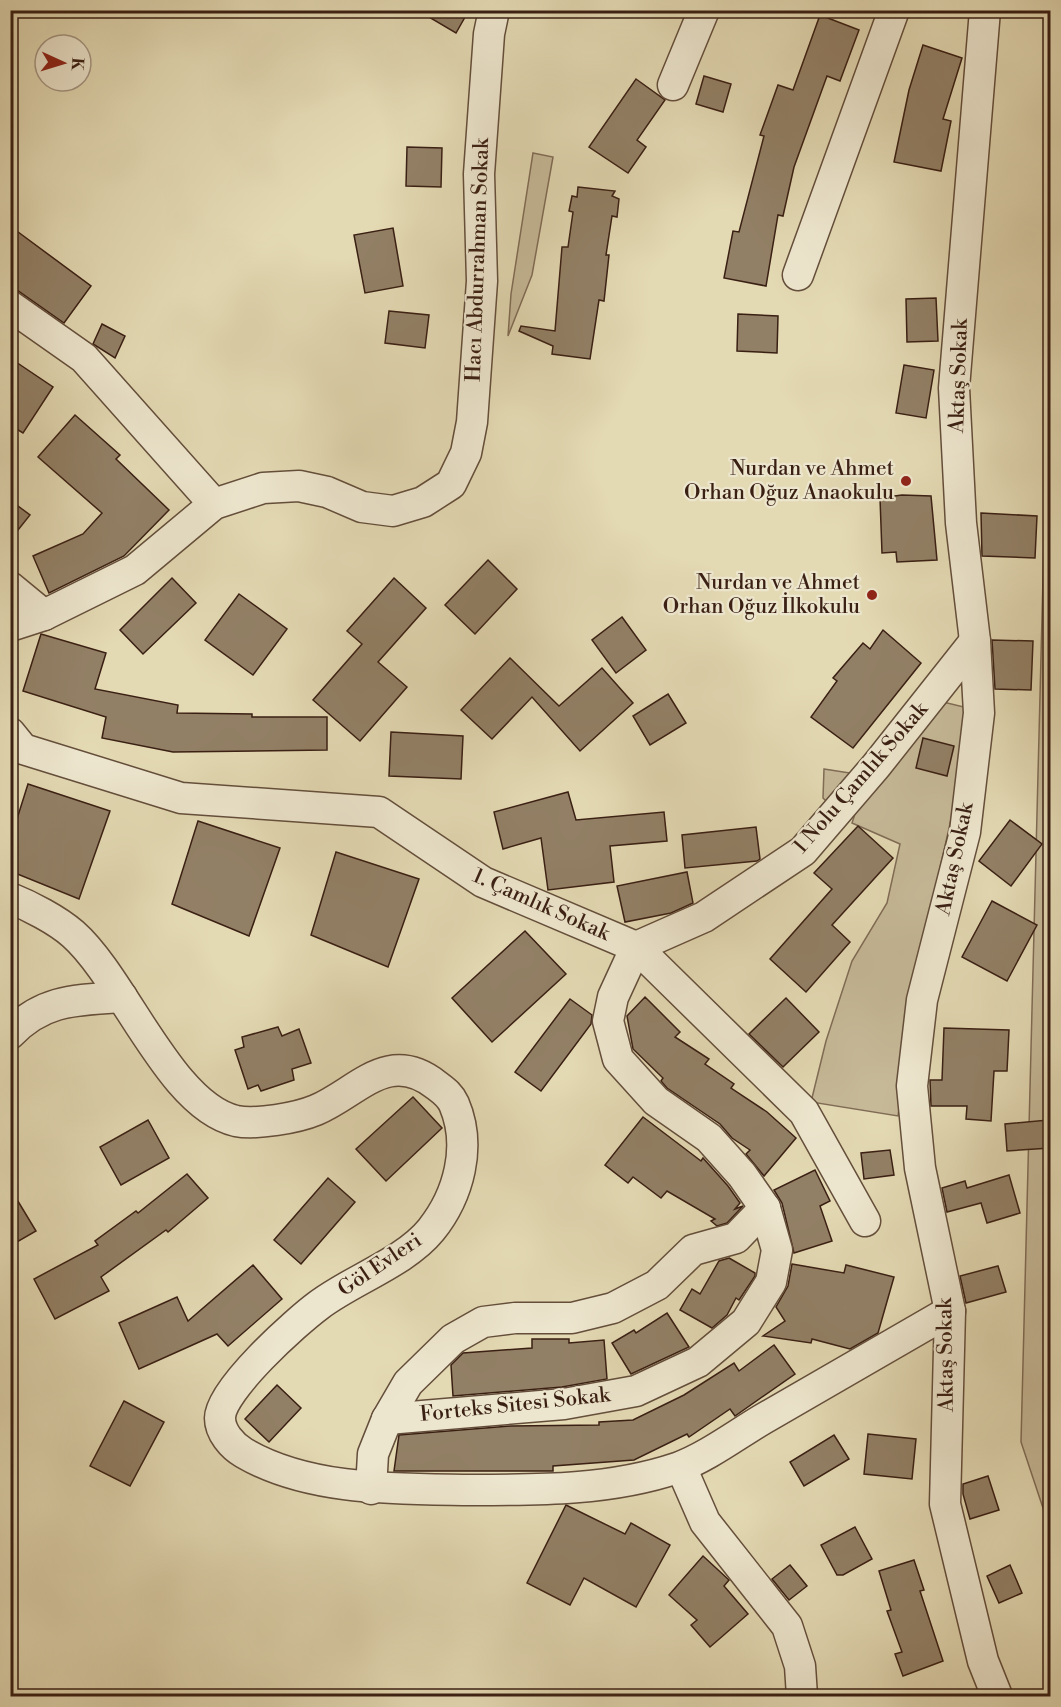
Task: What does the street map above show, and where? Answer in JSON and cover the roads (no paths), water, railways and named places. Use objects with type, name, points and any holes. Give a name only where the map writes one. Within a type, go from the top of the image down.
[{"type":"street","name":"Hacı Abdurrahman Sokak","points":[[10,626],[44,615],[135,570],[214,504],[263,488],[299,486],[327,492],[362,507],[393,511],[423,502],[451,484],[466,453],[472,422],[482,281],[479,174],[489,34],[494,10]]},
{"type":"street","points":[[673,85],[704,10]]},
{"type":"street","points":[[798,275],[894,10]]},
{"type":"street","name":"Aktaş Sokak","points":[[985,10],[954,388],[961,523],[975,641],[979,713],[965,832],[922,1000],[912,1086],[917,1148],[950,1311],[945,1504],[986,1683],[998,1696]]},
{"type":"street","points":[[10,306],[46,329],[84,358],[214,504]]},
{"type":"street","points":[[10,588],[44,615]]},
{"type":"street","name":"1 Nolu Çamlık Sokak","points":[[636,947],[704,917],[802,851],[876,766],[975,641]]},
{"type":"street","name":"1. Çamlık Sokak","points":[[10,733],[23,749],[181,798],[379,812],[483,882],[636,947],[804,1112],[865,1221]]},
{"type":"street","name":"Göl Evleri","points":[[10,898],[72,933],[122,997],[179,1080],[215,1113],[239,1122],[283,1119],[317,1110],[358,1083],[390,1071],[422,1073],[452,1097],[461,1124],[462,1161],[452,1199],[428,1233],[379,1269],[321,1303],[260,1359],[226,1397],[220,1416],[224,1434],[238,1450],[263,1463],[324,1480],[371,1489]]},
{"type":"street","name":"Forteks Sitesi Sokak","points":[[387,1419],[564,1404],[636,1391],[698,1362],[746,1322],[771,1282],[777,1250],[765,1208],[742,1175],[709,1138],[656,1101],[618,1059],[608,1022],[613,997],[636,947]]},
{"type":"street","points":[[10,1034],[37,1011],[67,1001],[122,997]]},
{"type":"street","name":"Forteks Sitesi Sokak","points":[[371,1489],[374,1454],[387,1419],[408,1383],[453,1339],[483,1322],[515,1318],[572,1318],[613,1308],[657,1285],[693,1250],[736,1238],[765,1208]]},
{"type":"street","points":[[371,1489],[518,1490],[613,1485],[681,1467],[950,1311]]},
{"type":"street","points":[[681,1467],[705,1522],[787,1626],[800,1666],[802,1696]]},
{"type":"place","name":"Nurdan ve Ahmet Orhan Oğuz Anaokulu","points":[[906,481]]},
{"type":"place","name":"Nurdan ve Ahmet Orhan Oğuz İlkokulu","points":[[872,595]]}]
